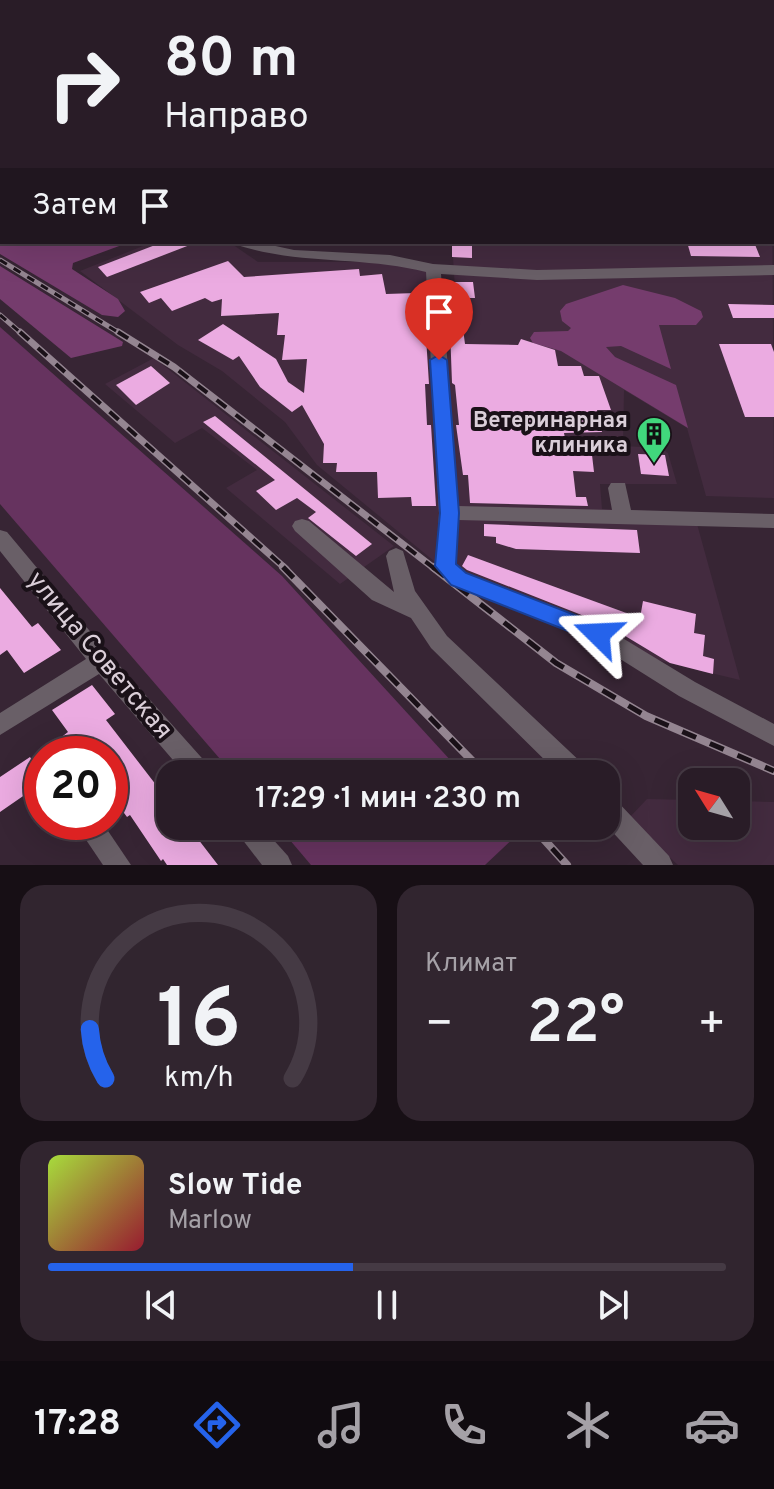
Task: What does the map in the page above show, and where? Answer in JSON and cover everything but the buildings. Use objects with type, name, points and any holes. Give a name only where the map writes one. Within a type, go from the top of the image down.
[{"type":"street","points":[[247,244],[262,250],[314,257],[384,259],[433,269],[537,275],[774,270]]},
{"type":"street","points":[[433,269],[449,513],[446,566],[458,579],[598,634],[701,697],[774,736]]},
{"type":"street","points":[[618,488],[623,518]]},
{"type":"street","points":[[449,513],[774,521]]},
{"type":"street","points":[[302,526],[379,594],[418,612]]},
{"type":"street","name":"улица Советская","points":[[0,537],[101,661],[188,760]]},
{"type":"street","points":[[396,556],[405,593],[439,642],[561,760]]},
{"type":"street","points":[[0,725],[101,661]]},
{"type":"street","points":[[620,822],[660,865]]},
{"type":"street","points":[[100,840],[118,865]]},
{"type":"street","points":[[257,840],[279,865]]},
{"type":"shaded area","points":[[0,244],[125,244],[73,263],[72,269],[118,299],[125,311],[118,317],[102,315],[0,254]]},
{"type":"shaded area","points":[[148,244],[232,244],[258,262],[386,262],[440,271],[444,316],[457,320],[452,244],[772,244],[774,498],[706,496],[687,428],[624,390],[623,446],[661,448],[668,453],[677,484],[600,484],[602,509],[694,513],[740,680],[640,656],[462,584],[317,465],[285,422],[222,371],[178,345],[80,271]]},
{"type":"shaded area","points":[[0,266],[123,342],[122,346],[71,358],[0,299]]},
{"type":"shaded area","points":[[623,285],[675,298],[701,311],[703,317],[696,325],[659,325],[671,369],[621,346],[606,347],[615,357],[676,385],[688,428],[561,351],[533,343],[530,338],[534,332],[568,331],[571,328],[562,321],[560,311],[566,304]]},
{"type":"shaded area","points":[[0,327],[282,576],[450,760],[221,760],[0,504]]},
{"type":"shaded area","points":[[154,358],[394,546],[340,584],[226,488],[257,470],[202,428],[175,443],[105,384]]},
{"type":"shaded area","points":[[647,799],[678,800],[678,840],[750,840],[750,801],[774,802],[774,865],[678,865],[628,819]]},
{"type":"shaded area","points":[[290,840],[512,840],[485,865],[311,865]]},
{"type":"railway","points":[[0,260],[121,334]]},
{"type":"railway","points":[[0,315],[22,334]]},
{"type":"railway","points":[[20,332],[286,569]]},
{"type":"railway","points":[[118,332],[174,367],[435,569]]},
{"type":"railway","points":[[283,567],[471,760]]},
{"type":"railway","points":[[433,567],[556,663],[646,716],[774,771]]},
{"type":"railway","points":[[545,840],[567,865]]},
{"type":"place","name":"Ветеринарная клиника","points":[[654,465]]},
{"type":"route","points":[[439,360],[449,513],[446,566],[458,579],[598,634]]}]
